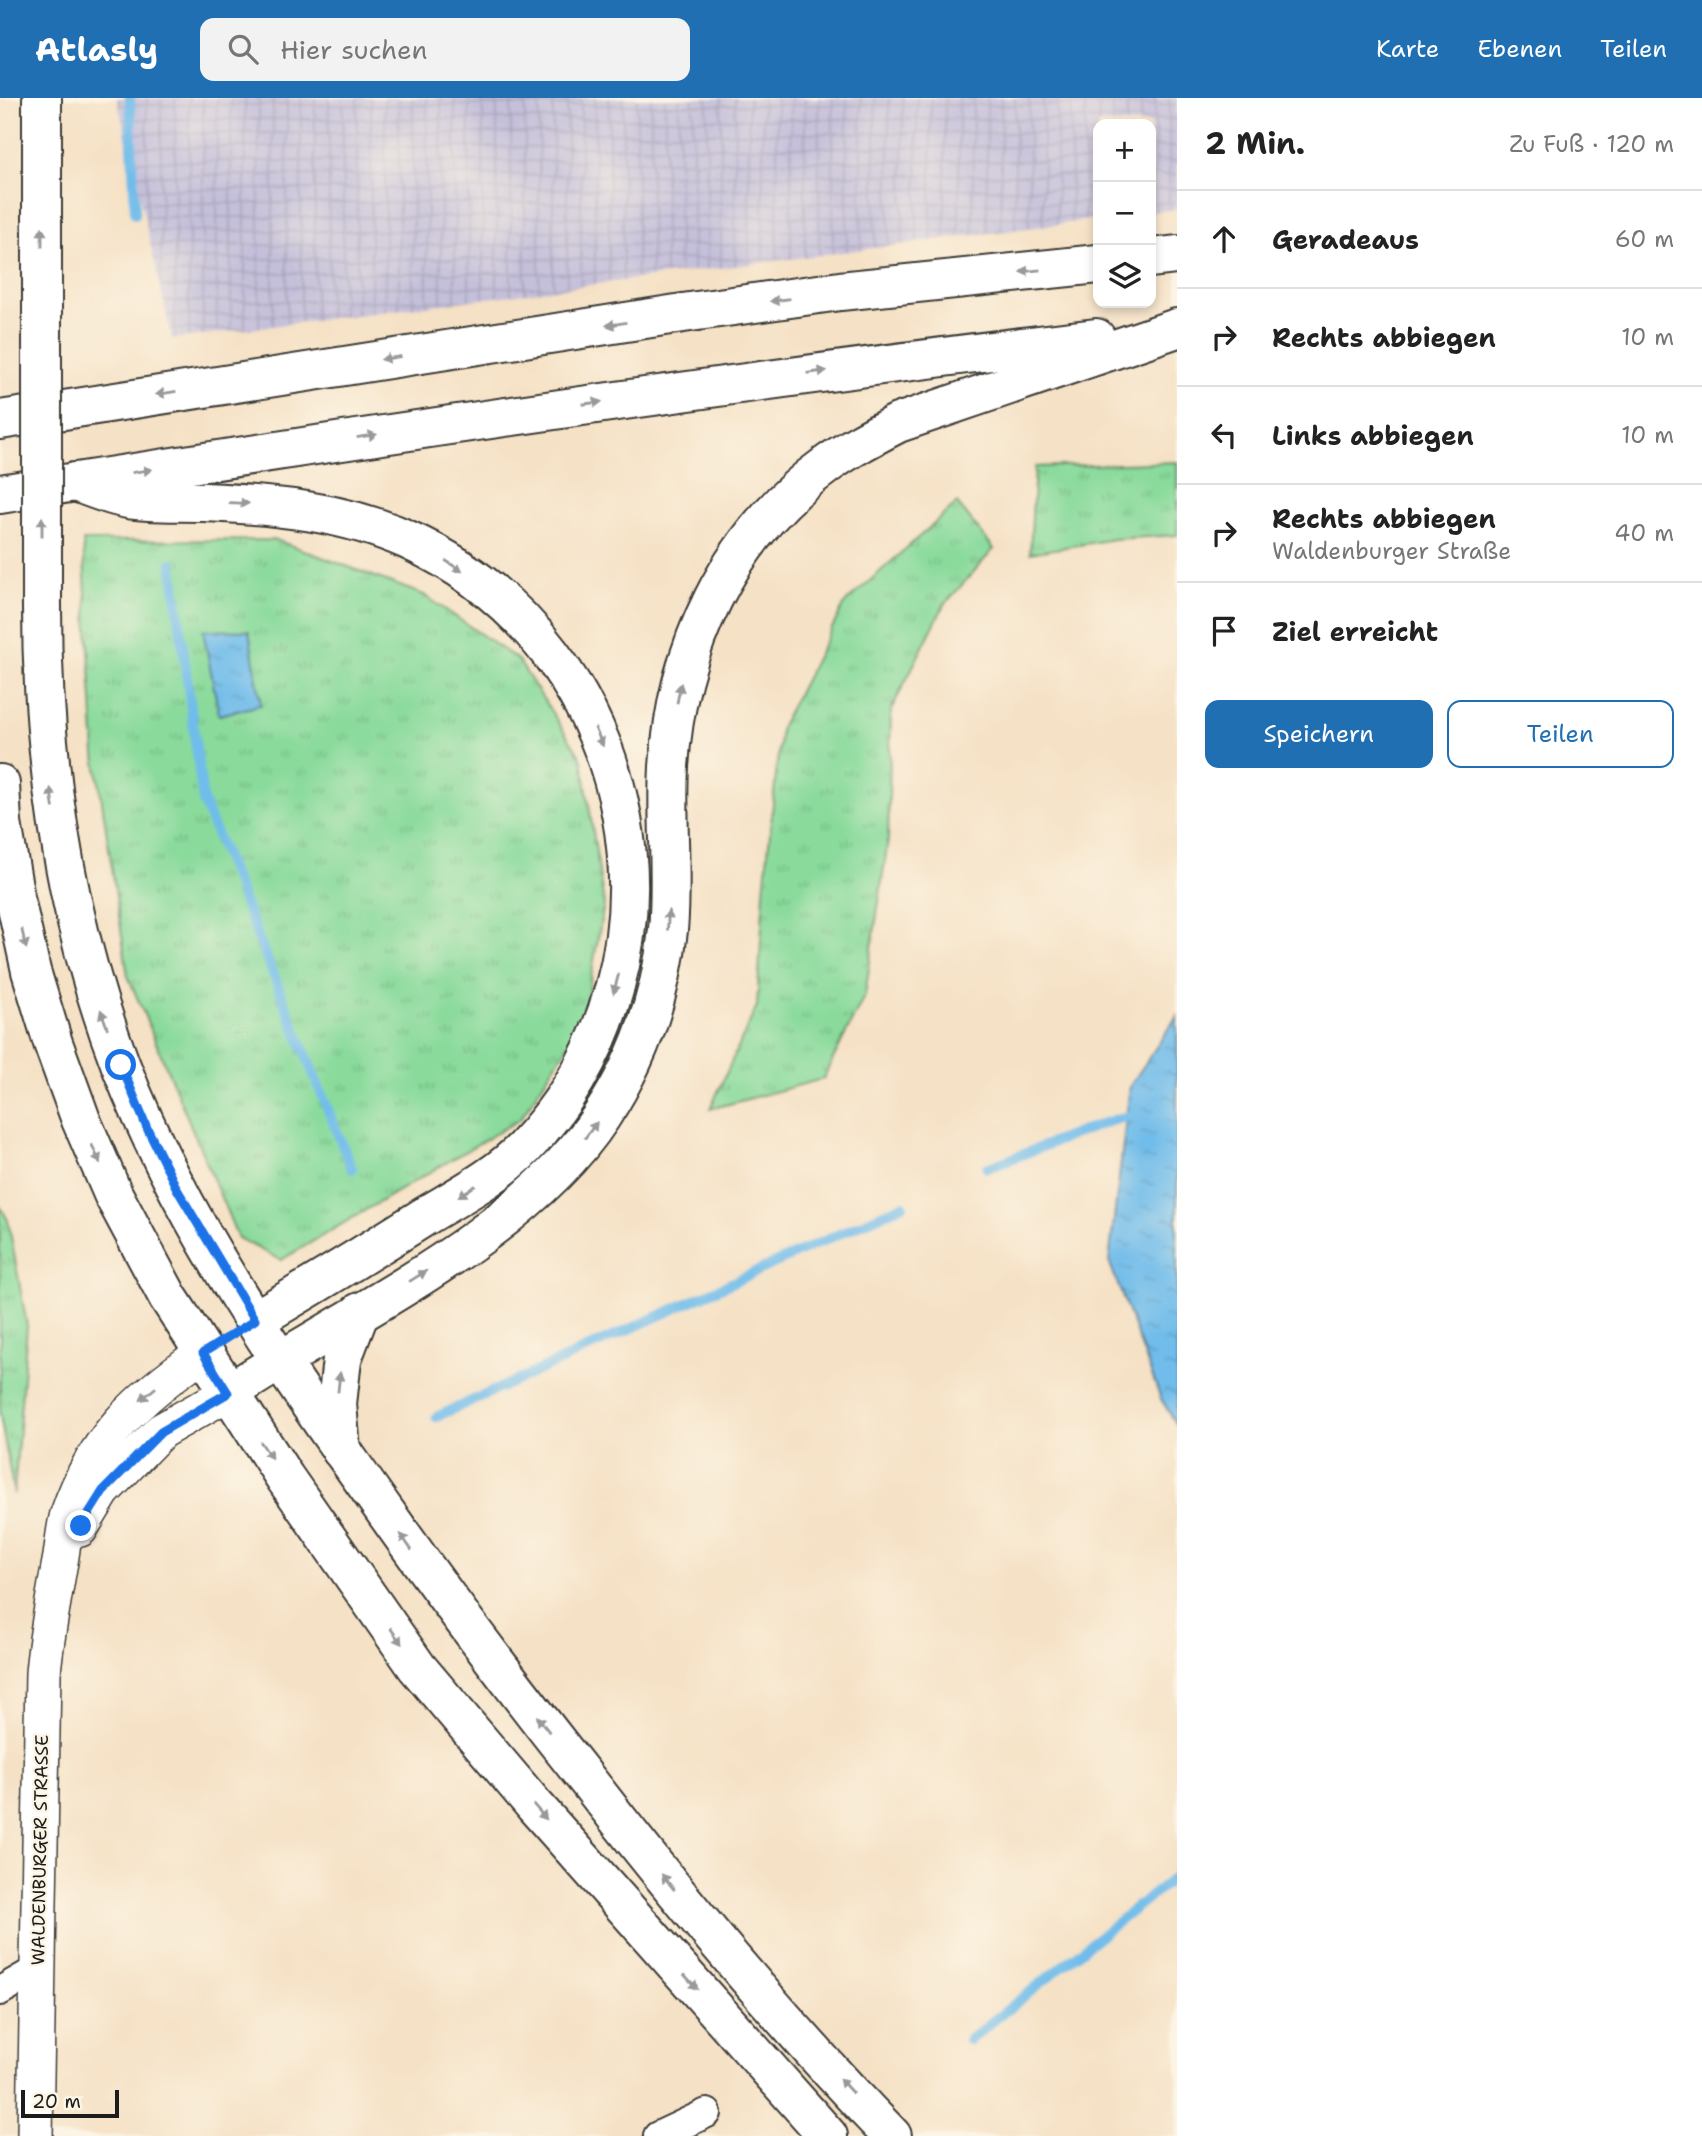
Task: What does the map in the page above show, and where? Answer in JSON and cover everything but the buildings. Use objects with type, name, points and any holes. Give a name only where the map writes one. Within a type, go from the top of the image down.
[{"type":"main road","points":[[42,98],[41,659],[45,729],[52,798],[77,925],[98,1001],[121,1065],[159,1152],[211,1248],[255,1320],[341,1450],[464,1624],[639,1846],[756,1986],[892,2136]]},
{"type":"main road","points":[[1156,258],[1177,256]]},
{"type":"main road","points":[[0,419],[762,302],[840,291],[1093,265]]},
{"type":"main road","points":[[0,495],[488,418],[855,367],[1177,328]]},
{"type":"main road","points":[[228,1393],[447,1258],[516,1209],[575,1151],[600,1118],[622,1082],[639,1046],[662,969],[670,889],[669,770],[681,681],[694,639],[713,598],[760,526],[790,495],[823,467],[859,443],[898,423],[1177,328]]},
{"type":"main road","points":[[75,482],[128,499],[267,505],[307,510],[375,528],[440,557],[470,576],[503,603],[534,634],[561,668],[598,736],[617,787],[625,829],[629,873],[628,916],[622,960],[611,1002],[595,1043],[575,1081],[550,1117],[522,1150],[478,1184],[203,1353]]},
{"type":"main road","points":[[0,784],[2,823],[15,898],[32,971],[57,1056],[113,1194],[168,1297],[285,1478],[418,1667],[534,1805],[828,2136]]},
{"type":"main road","points":[[341,1450],[337,1404],[342,1359],[360,1312]]},
{"type":"street","name":"WALDENBURGER STRASSE","points":[[35,2136],[43,1674],[47,1631],[67,1516],[84,1476],[104,1440],[142,1398],[203,1353]]},
{"type":"street","name":"WALDENBURGER STRASSE","points":[[60,1566],[103,1491],[131,1460],[161,1432],[228,1393]]},
{"type":"street","points":[[0,1991],[38,1969]]},
{"type":"street","points":[[658,2136],[707,2113]]},
{"type":"shaded area","points":[[117,98],[1177,98],[1177,209],[1156,211],[1156,119],[1093,119],[1093,220],[172,339]]},
{"type":"green space","points":[[1177,462],[1177,535],[1114,539],[1030,553],[1035,467]]},
{"type":"green space","points":[[957,503],[994,549],[944,605],[891,710],[888,840],[865,995],[823,1079],[710,1109],[757,1006],[764,891],[781,726],[845,603]]},
{"type":"green space","points":[[276,540],[424,595],[518,660],[582,759],[604,904],[583,1022],[520,1119],[281,1260],[238,1238],[128,976],[95,755],[83,541]]},
{"type":"green space","points":[[0,1206],[8,1220],[27,1326],[14,1494],[0,1415]]},
{"type":"water","points":[[203,630],[249,631],[261,705],[219,715]]},
{"type":"water","points":[[1177,1016],[1177,1425],[1161,1399],[1109,1261],[1130,1086]]},
{"type":"waterway","points":[[130,98],[135,214]]},
{"type":"waterway","points":[[172,563],[203,801],[352,1169]]},
{"type":"waterway","points":[[987,1168],[1104,1123],[1138,1113]]},
{"type":"waterway","points":[[436,1417],[903,1205]]},
{"type":"waterway","points":[[969,2040],[1177,1875]]},
{"type":"route","points":[[81,1526],[103,1491],[161,1432],[228,1393],[203,1353],[255,1320],[177,1189],[147,1128],[121,1065]]}]
